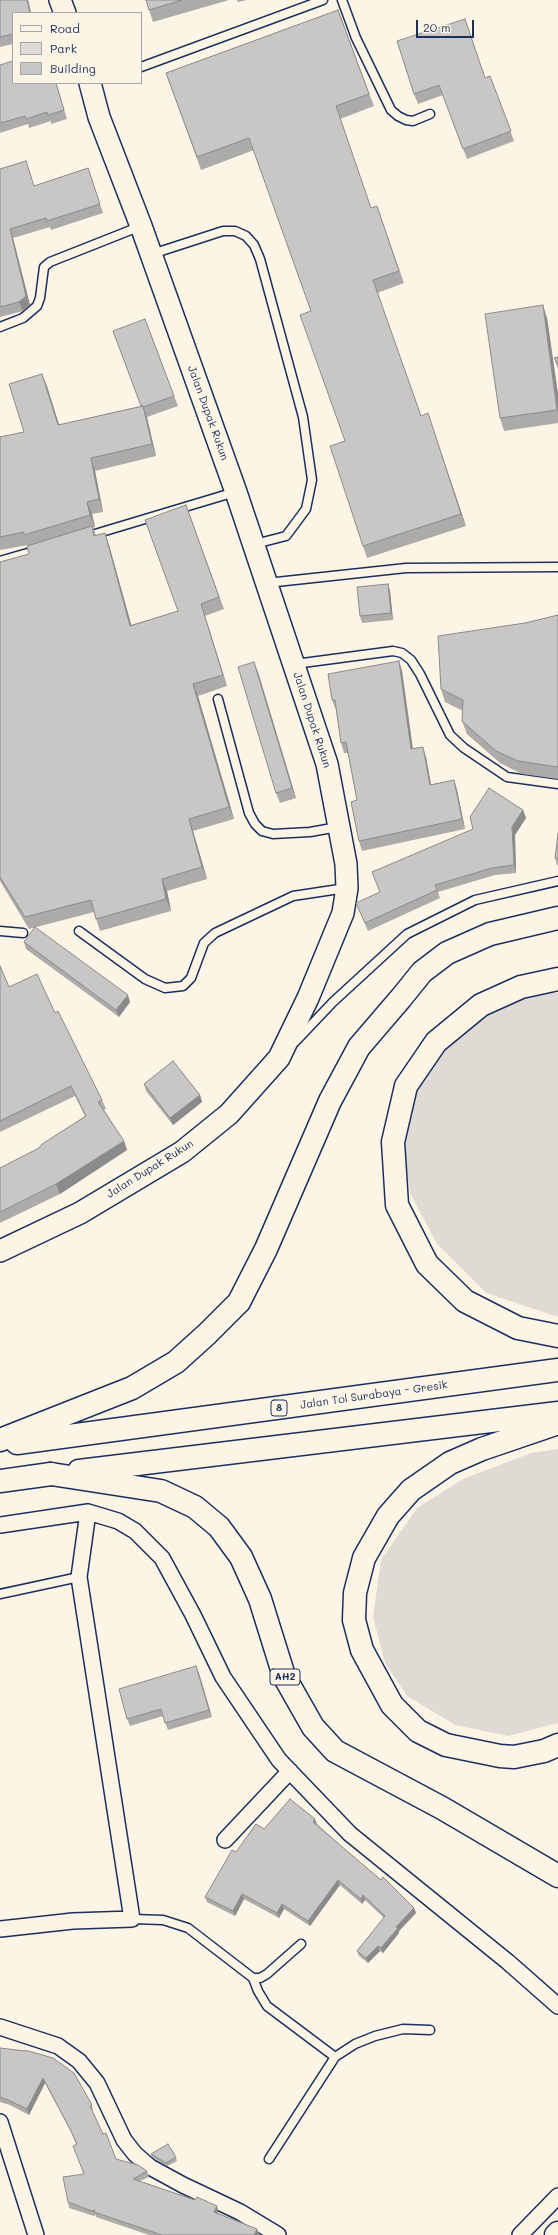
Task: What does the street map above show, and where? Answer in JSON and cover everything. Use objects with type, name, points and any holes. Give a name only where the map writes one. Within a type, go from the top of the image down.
[{"type":"main road","points":[[60,0],[65,12]]},
{"type":"main road","name":"Jalan Dupak Rukun","points":[[0,1251],[80,1213],[182,1152],[229,1114],[279,1058],[308,998],[343,913],[347,888],[346,864],[328,764],[236,492],[141,226],[99,117],[93,84]]},
{"type":"main road","points":[[0,1440],[132,1388],[176,1362],[207,1334],[239,1302],[266,1249],[330,1101],[359,1047],[422,972],[447,953],[490,934],[558,918]]},
{"type":"main road","points":[[558,979],[521,987],[481,1004],[436,1042],[406,1086],[393,1142],[397,1205],[427,1264],[465,1300],[518,1328],[558,1336]]},
{"type":"main road","name":"Jalan Tol Surabaya - Gresik","points":[[0,1445],[558,1370]]},
{"type":"main road","points":[[0,1481],[558,1413]]},
{"type":"main road","points":[[558,1423],[482,1449],[450,1463],[410,1490],[388,1516],[364,1558],[355,1593],[354,1620],[362,1650],[392,1705],[418,1731],[446,1745],[500,1756],[514,1757],[544,1751],[558,1745]]},
{"type":"main road","name":"AH2","points":[[51,1474],[161,1491],[195,1507],[219,1527],[241,1557],[260,1599],[284,1676],[313,1728],[335,1751],[449,1812],[558,1876]]},
{"type":"street","points":[[0,1525],[88,1512],[118,1521],[135,1531],[162,1558],[193,1615],[223,1676],[279,1760],[350,1834],[508,1962],[558,2006]]},
{"type":"street","points":[[0,1929],[72,1921],[132,1919],[79,1577],[88,1512]]},
{"type":"street","points":[[225,1840],[290,1771]]},
{"type":"street","points":[[0,2027],[58,2046],[79,2061],[97,2083],[124,2140],[135,2154],[150,2167],[262,2230],[278,2235]]},
{"type":"street","points":[[0,2122],[36,2235]]},
{"type":"street","points":[[520,2235],[558,2196]]},
{"type":"lane","points":[[142,67],[323,0]]},
{"type":"lane","points":[[342,0],[356,38],[392,110],[398,116],[413,121],[430,114]]},
{"type":"lane","points":[[0,327],[23,318],[37,306],[40,298],[44,267],[50,262],[141,226]]},
{"type":"lane","points":[[151,254],[215,233],[235,231],[246,236],[254,245],[260,259],[303,417],[312,480],[306,509],[286,536],[254,545]]},
{"type":"lane","points":[[73,540],[236,492]]},
{"type":"lane","points":[[0,561],[44,548]]},
{"type":"lane","points":[[266,583],[406,568],[558,567]]},
{"type":"lane","points":[[294,664],[393,651],[402,653],[411,660],[420,674],[450,735],[464,748],[507,777],[558,784]]},
{"type":"lane","points":[[218,699],[249,813],[255,824],[262,832],[273,834],[310,832],[339,826]]},
{"type":"lane","points":[[279,1058],[333,1002],[407,934],[475,900],[558,881]]},
{"type":"lane","points":[[79,932],[145,979],[164,988],[182,986],[191,978],[204,943],[215,934],[293,896],[347,888]]},
{"type":"lane","points":[[0,931],[23,933]]},
{"type":"lane","points":[[0,1594],[79,1577]]},
{"type":"lane","points":[[132,1919],[164,1920],[188,1928],[253,1978],[258,1991],[267,2006],[335,2057]]},
{"type":"lane","points":[[253,1978],[260,1978],[267,1974],[301,1944]]},
{"type":"lane","points":[[269,2159],[335,2057],[355,2044],[375,2036],[404,2029],[430,2030]]},
{"type":"green space","points":[[536,993],[558,993],[558,1317],[486,1293],[437,1244],[410,1193],[403,1142],[413,1087],[443,1048],[488,1011]]},
{"type":"green space","points":[[558,1449],[558,1723],[508,1736],[455,1725],[407,1696],[385,1663],[373,1617],[381,1560],[417,1508],[463,1479],[531,1453]]},
{"type":"building","points":[[0,0],[27,0],[30,12],[12,12],[12,34],[0,37]]},
{"type":"building","points":[[146,0],[182,0],[149,10]]},
{"type":"building","points":[[338,10],[369,94],[336,106],[371,208],[377,206],[399,271],[373,280],[421,416],[428,413],[461,514],[363,546],[330,446],[345,441],[300,315],[311,311],[249,138],[197,157],[166,73]]},
{"type":"building","points":[[465,19],[485,78],[490,76],[511,131],[463,149],[439,85],[414,94],[397,41]]},
{"type":"building","points":[[12,61],[12,84],[56,84],[64,110],[48,115],[47,112],[26,119],[25,116],[0,123],[0,65]]},
{"type":"building","points":[[26,161],[34,186],[88,168],[100,204],[47,221],[46,218],[10,229],[26,296],[19,302],[0,307],[0,169]]},
{"type":"building","points":[[543,305],[557,410],[500,418],[485,314]]},
{"type":"building","points":[[145,319],[174,396],[143,407],[141,406],[113,331]]},
{"type":"building","points":[[558,357],[558,364],[554,358]]},
{"type":"building","points":[[42,374],[58,425],[143,406],[152,444],[91,458],[99,499],[87,502],[90,515],[24,535],[24,532],[0,537],[0,437],[24,432],[9,384]]},
{"type":"building","points":[[186,505],[219,597],[201,604],[223,675],[193,684],[229,807],[189,819],[202,867],[162,879],[166,899],[96,919],[91,900],[25,917],[0,877],[0,562],[29,554],[27,546],[92,526],[94,536],[105,533],[130,626],[178,611],[145,520]]},
{"type":"building","points":[[388,584],[391,613],[360,616],[357,587]]},
{"type":"building","points":[[558,615],[558,767],[518,761],[496,751],[462,721],[463,700],[441,689],[438,636],[525,623]]},
{"type":"building","points":[[399,661],[411,749],[423,747],[430,785],[454,780],[462,819],[359,841],[351,802],[357,800],[346,742],[341,743],[335,700],[332,700],[328,674]]},
{"type":"building","points":[[254,662],[292,788],[276,793],[238,667]]},
{"type":"building","points":[[489,788],[523,810],[512,827],[514,865],[492,868],[435,885],[437,890],[365,923],[356,903],[380,892],[372,872],[473,829],[470,817]]},
{"type":"building","points":[[558,834],[558,859],[555,858]]},
{"type":"building","points":[[35,927],[128,995],[116,1010],[24,942]]},
{"type":"building","points":[[0,966],[9,987],[37,974],[55,1013],[58,1011],[102,1100],[98,1102],[124,1141],[56,1184],[0,1212],[0,1168],[39,1148],[42,1144],[86,1116],[71,1086],[0,1121]]},
{"type":"building","points":[[173,1061],[200,1095],[170,1118],[144,1084]]},
{"type":"building","points":[[196,1666],[209,1710],[165,1723],[161,1709],[127,1719],[119,1689]]},
{"type":"building","points":[[290,1799],[315,1819],[313,1822],[381,1880],[383,1877],[414,1908],[396,1927],[398,1928],[381,1948],[378,1946],[366,1958],[357,1951],[385,1916],[363,1895],[361,1899],[338,1880],[308,1921],[282,1904],[277,1913],[242,1894],[233,1911],[205,1897],[232,1850],[236,1852],[256,1824],[264,1829]]},
{"type":"building","points":[[0,2048],[25,2050],[53,2058],[74,2073],[92,2105],[90,2106],[103,2134],[106,2133],[116,2159],[138,2165],[147,2171],[133,2179],[195,2200],[197,2197],[217,2206],[214,2212],[257,2229],[254,2235],[162,2235],[94,2212],[95,2210],[92,2211],[68,2202],[63,2177],[84,2174],[73,2146],[77,2144],[43,2078],[27,2109],[0,2097]]},
{"type":"building","points":[[168,2144],[176,2157],[166,2163],[151,2154]]}]
